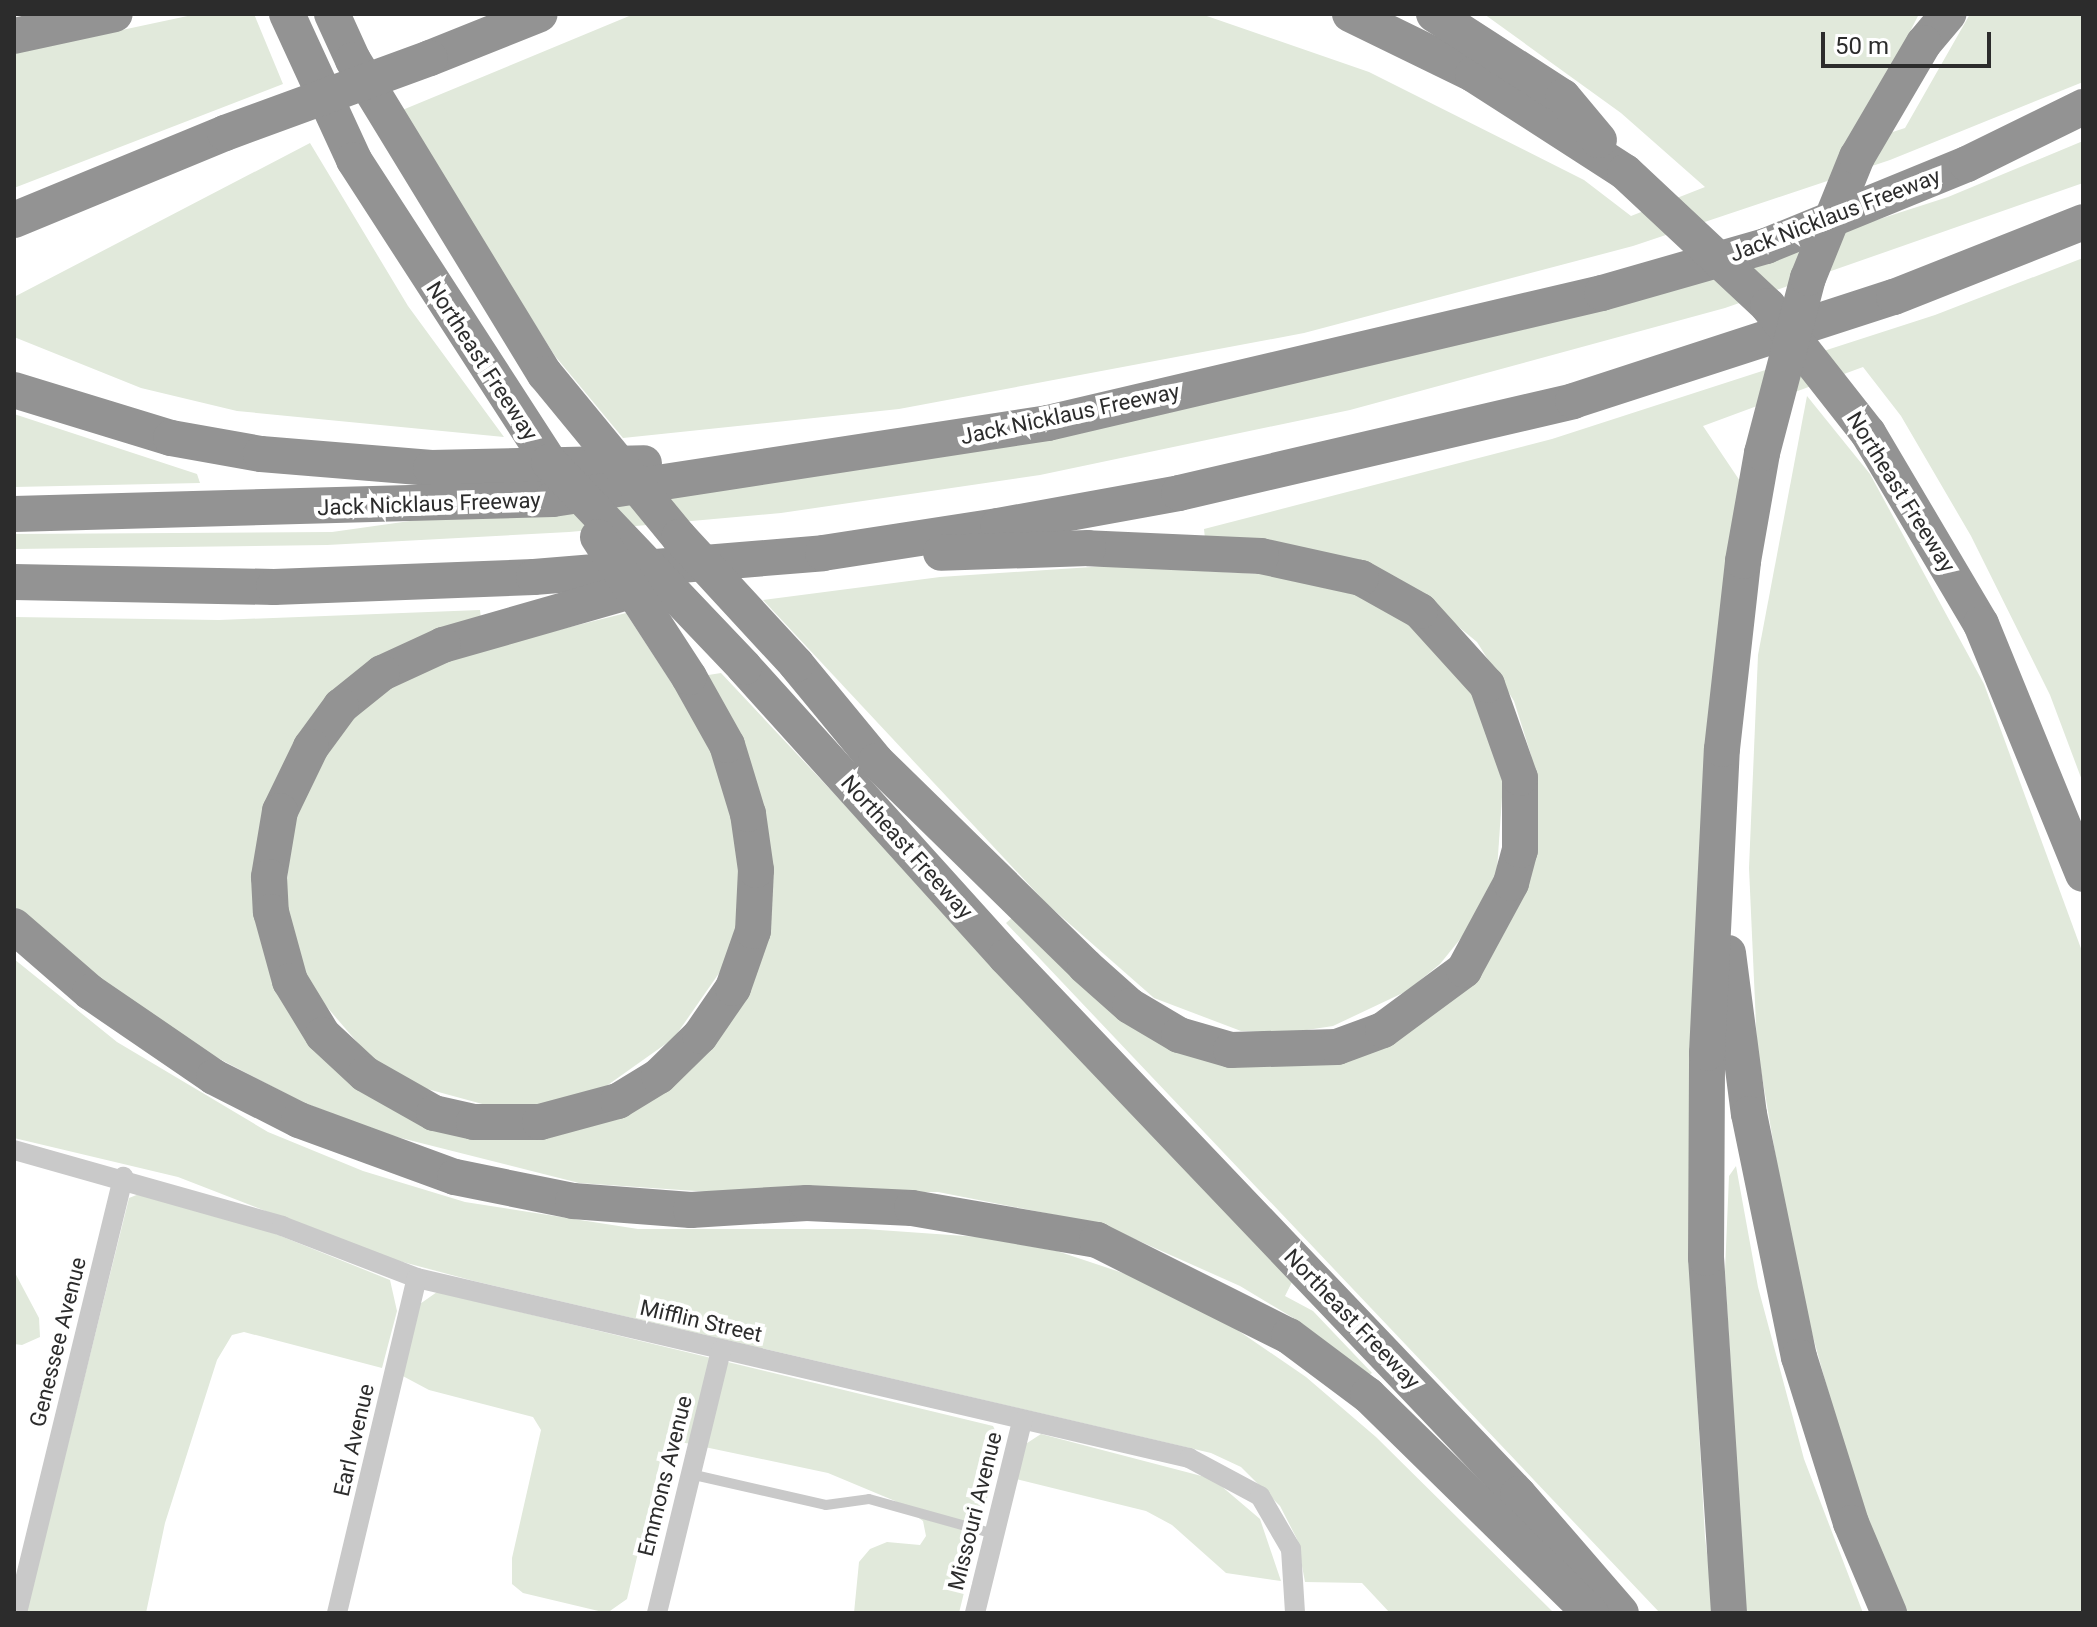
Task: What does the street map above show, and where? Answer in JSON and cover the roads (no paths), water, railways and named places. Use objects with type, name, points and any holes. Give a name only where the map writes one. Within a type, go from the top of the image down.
[{"type":"highway","points":[[14,36],[115,14]]},
{"type":"highway","name":"Northeast Freeway","points":[[287,14],[354,160],[481,365],[549,462],[744,667],[1006,957],[1518,1494],[1621,1613]]},
{"type":"highway","points":[[332,14],[353,60],[545,374],[679,537],[796,664],[876,761],[1085,966],[1130,1006],[1179,1035],[1231,1050],[1282,1053],[1337,1047],[1383,1030],[1464,970],[1511,883],[1523,812],[1501,714],[1447,633],[1392,593],[1328,567],[1247,555],[1088,548],[823,553]]},
{"type":"highway","points":[[14,220],[225,133],[540,14]]},
{"type":"highway","points":[[1350,14],[1473,74],[1625,172]]},
{"type":"highway","points":[[1434,14],[1563,97],[1625,172]]},
{"type":"highway","points":[[1728,1604],[1706,1258],[1707,1053],[1717,864],[1743,561],[1762,453],[1808,278],[1857,157],[1924,43],[1948,14]]},
{"type":"highway","name":"Jack Nicklaus Freeway","points":[[14,514],[553,499],[725,470],[1048,423],[1602,293],[1766,246],[1967,164],[2083,107]]},
{"type":"highway","name":"Northeast Freeway","points":[[1625,172],[1768,306],[1868,433],[1981,624],[2083,874]]},
{"type":"highway","points":[[14,582],[274,587],[734,562],[823,553],[1179,493],[1573,401],[1894,297],[2083,222]]},
{"type":"highway","points":[[14,390],[171,438],[261,454],[431,468],[650,463],[725,470]]},
{"type":"highway","points":[[549,462],[689,677],[727,745],[748,814],[756,870],[753,931],[733,988],[700,1036],[659,1076],[618,1101],[540,1122],[497,1124],[434,1113],[365,1074],[323,1035],[290,981],[271,912],[269,877],[280,811],[311,747],[341,706],[382,673],[443,645],[734,562]]},
{"type":"highway","points":[[1717,864],[1749,1114],[1799,1357],[1851,1523],[1889,1613]]},
{"type":"highway","points":[[14,926],[90,992],[214,1077],[299,1120],[455,1177],[573,1201],[691,1210],[807,1203],[912,1208],[1097,1240],[1289,1336],[1368,1395],[1591,1613]]},
{"type":"street","name":"Mifflin Street","points":[[14,1150],[123,1177],[282,1226],[417,1278],[1189,1458],[1260,1496],[1291,1549],[1295,1611]]},
{"type":"street","name":"Genessee Avenue","points":[[17,1613],[123,1177]]},
{"type":"street","name":"Earl Avenue","points":[[337,1613],[417,1278]]},
{"type":"street","name":"Emmons Avenue","points":[[657,1613],[721,1350]]},
{"type":"street","name":"Missouri Avenue","points":[[975,1613],[1022,1421]]},
{"type":"lane","points":[[690,1474],[826,1505],[869,1499],[994,1534]]}]
